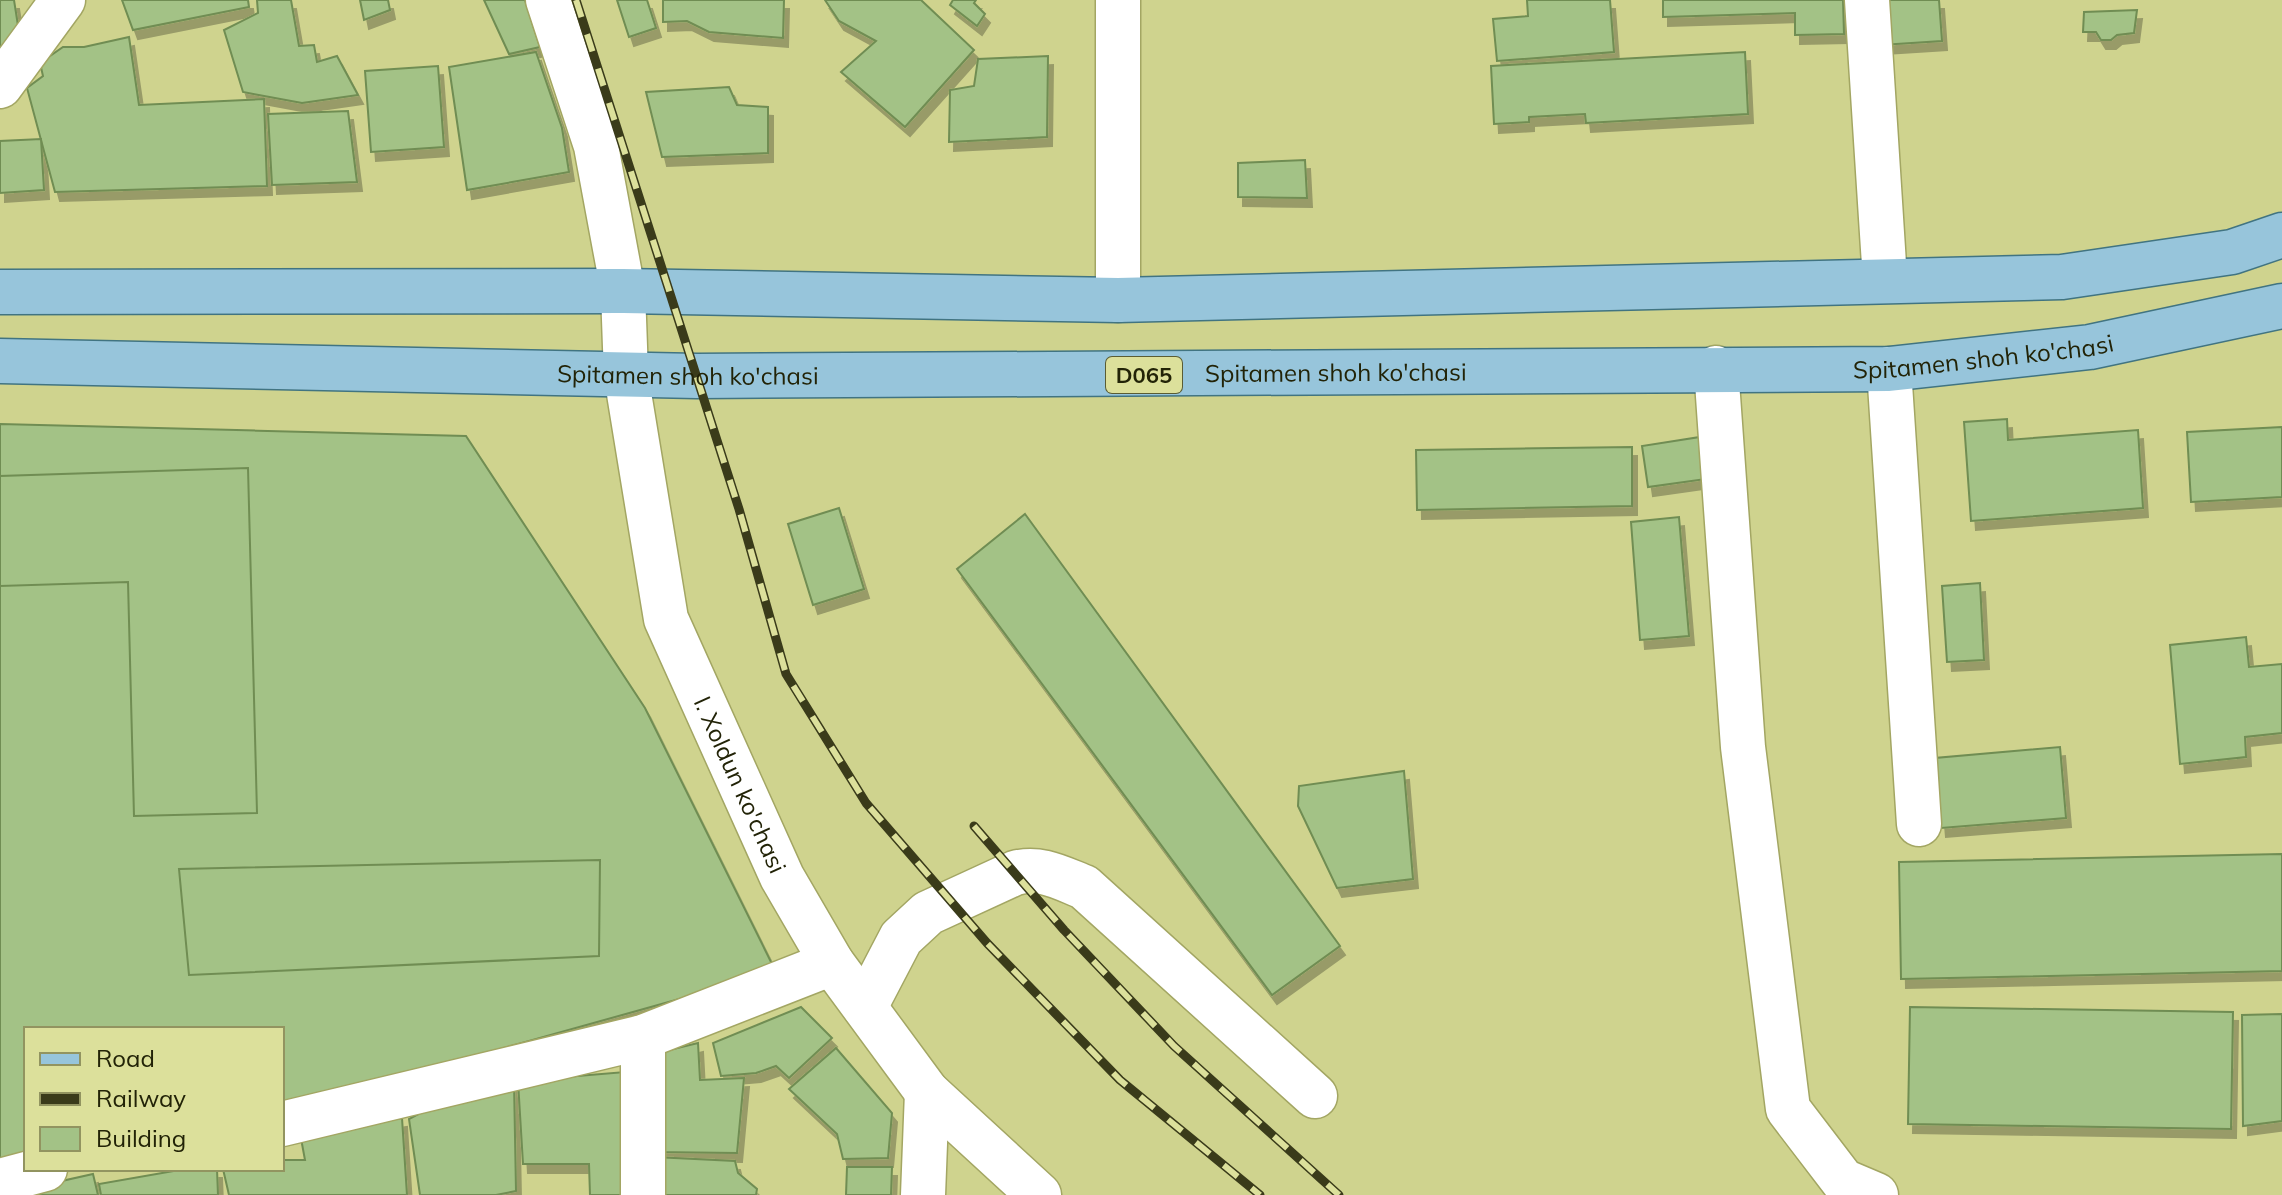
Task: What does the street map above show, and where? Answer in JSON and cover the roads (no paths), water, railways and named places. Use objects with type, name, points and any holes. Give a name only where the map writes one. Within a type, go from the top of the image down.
[{"type":"main road","points":[[0,292],[623,291],[1118,300],[2062,277],[2232,252],[2282,235]]},
{"type":"main road","name":"Spitamen shoh ko'chasi","points":[[0,361],[626,375],[1028,376],[1716,368],[1889,369],[2090,347],[2282,306]]},
{"type":"street","points":[[0,86],[63,0]]},
{"type":"street","name":"I. Xoldun ko'chasi","points":[[548,0],[596,146],[623,291],[626,375],[666,619],[782,877],[832,963],[927,1092],[1039,1195]]},
{"type":"street","points":[[1118,0],[1118,300]]},
{"type":"street","points":[[1867,0],[1885,280]]},
{"type":"street","points":[[1716,368],[1743,747],[1788,1109],[1843,1181],[1876,1195]]},
{"type":"street","points":[[1889,369],[1919,824]]},
{"type":"street","points":[[865,1007],[901,938],[928,913],[1015,873],[1026,870],[1050,873],[1084,887],[1315,1096]]},
{"type":"street","points":[[284,1124],[643,1037],[832,963]]},
{"type":"street","points":[[643,1037],[643,1195]]},
{"type":"street","points":[[923,1195],[927,1092]]},
{"type":"street","points":[[0,1181],[38,1171]]},
{"type":"railway","points":[[576,0],[739,509],[786,674],[866,803],[987,943],[1120,1080],[1260,1195]]},
{"type":"railway","points":[[974,826],[1064,930],[1174,1046],[1339,1195]]}]
